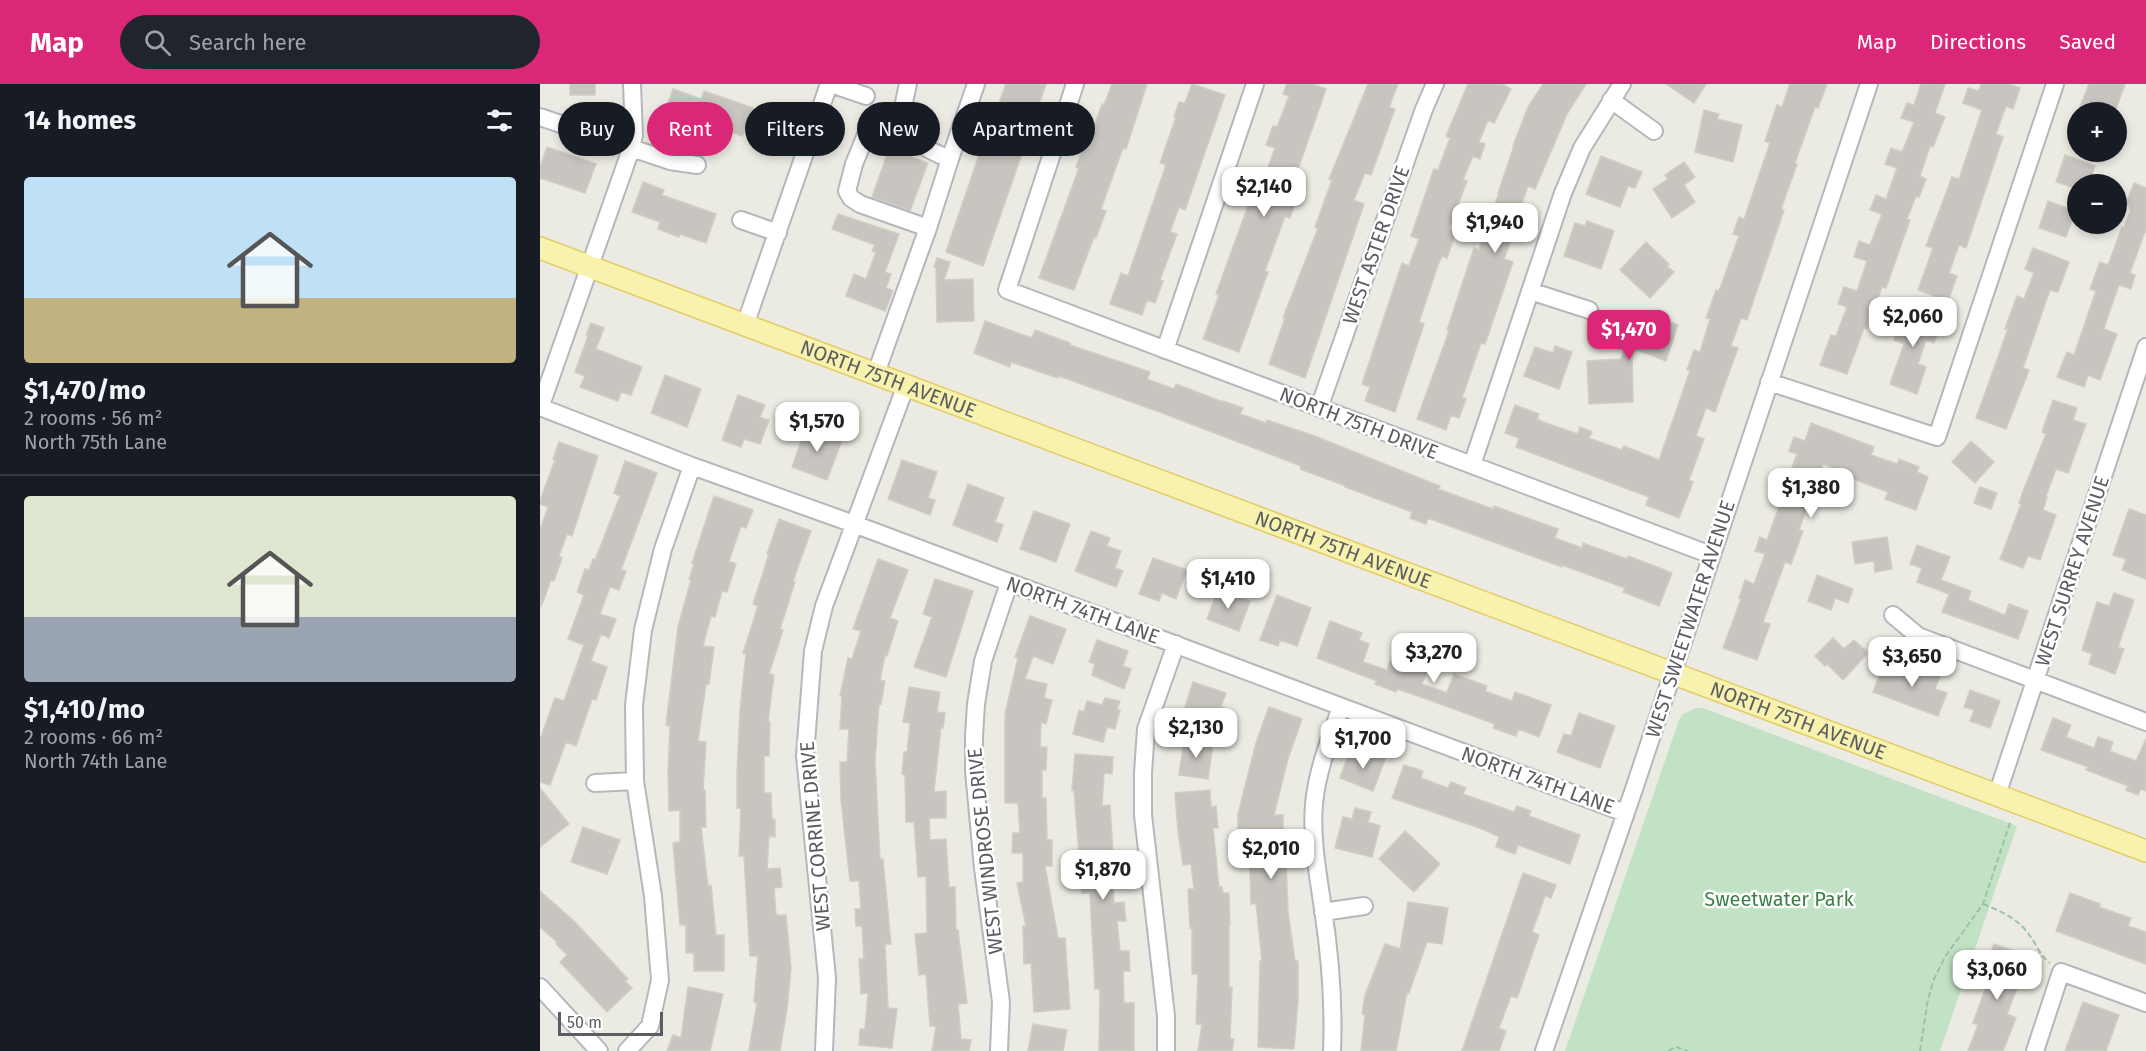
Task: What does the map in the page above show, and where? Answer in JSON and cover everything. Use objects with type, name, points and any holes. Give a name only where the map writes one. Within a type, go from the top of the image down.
[{"type":"main road","name":"NORTH 75TH AVENUE","points":[[540,248],[2146,851]]},
{"type":"street","points":[[632,84],[633,102]]},
{"type":"street","points":[[745,325],[830,84],[866,96]]},
{"type":"street","points":[[905,102],[908,84]]},
{"type":"street","points":[[876,373],[976,84]]},
{"type":"street","name":"NORTH 75TH DRIVE","points":[[1075,84],[1007,290],[1711,555]]},
{"type":"street","points":[[1165,350],[1255,84]]},
{"type":"street","name":"WEST ASTER DRIVE","points":[[1319,408],[1424,109],[1435,84]]},
{"type":"street","points":[[1472,465],[1563,193],[1582,148],[1622,84]]},
{"type":"street","name":"WEST SWEETWATER AVENUE","points":[[1544,1051],[1626,813],[1869,84]]},
{"type":"street","points":[[1769,382],[1937,437],[2055,84]]},
{"type":"street","points":[[1611,100],[1654,131]]},
{"type":"street","points":[[540,117],[558,123]]},
{"type":"street","points":[[635,150],[670,161],[697,165]]},
{"type":"street","points":[[940,155],[950,159]]},
{"type":"street","points":[[540,407],[628,156]]},
{"type":"street","points":[[857,156],[847,191],[851,198],[860,204],[928,228]]},
{"type":"street","points":[[741,220],[778,232]]},
{"type":"street","points":[[1530,291],[1589,310]]},
{"type":"street","name":"WEST SURREY AVENUE","points":[[1997,795],[2146,347]]},
{"type":"street","name":"WEST CORRINE DRIVE","points":[[824,1051],[827,978],[805,756],[813,651],[824,606],[906,385]]},
{"type":"street","name":"NORTH 74TH LANE","points":[[540,407],[692,466],[854,524],[1626,813]]},
{"type":"street","points":[[627,1051],[650,1026],[660,980],[653,896],[635,781],[634,705],[643,630],[663,549],[692,466]]},
{"type":"street","name":"WEST WINDROSE DRIVE","points":[[999,1051],[1001,1002],[983,868],[974,771],[974,736],[976,704],[983,661],[1009,583]]},
{"type":"street","points":[[1893,615],[1917,636],[2146,722]]},
{"type":"street","points":[[1166,1051],[1166,1016],[1143,815],[1143,772],[1146,729],[1176,644]]},
{"type":"street","points":[[1332,1051],[1334,1019],[1323,912],[1313,844],[1314,803],[1324,755],[1341,707]]},
{"type":"street","points":[[595,783],[635,781]]},
{"type":"street","points":[[1323,912],[1364,906]]},
{"type":"street","points":[[2035,1051],[2061,972],[2146,1003]]},
{"type":"street","points":[[540,987],[599,1051]]},
{"type":"path","points":[[1920,1051],[1928,999],[1934,979],[1945,957],[1983,904],[2017,803]]},
{"type":"path","points":[[1983,904],[2016,920],[2029,934],[2045,960],[2061,972]]},
{"type":"path","points":[[1668,1051],[1676,1047],[1688,1051]]},
{"type":"green space","name":"Sweetwater Park","points":[[1696,708],[1703,708],[2017,826],[1940,1051],[1565,1051],[1679,720],[1683,714]]},
{"type":"building","points":[[570,84],[595,84],[595,95],[570,95]]},
{"type":"building","points":[[1006,84],[1046,84],[1040,102],[999,102]]},
{"type":"building","points":[[1112,84],[1147,84],[1126,149],[1123,148],[1101,209],[1106,211],[1074,290],[1039,278],[1079,168],[1076,167],[1080,156],[1095,156],[1095,124],[1102,104],[1104,105]]},
{"type":"building","points":[[1192,84],[1225,95],[1185,210],[1179,207],[1170,232],[1177,234],[1160,280],[1163,281],[1155,303],[1147,300],[1142,315],[1110,304],[1121,273],[1128,276],[1166,165],[1160,163],[1179,102],[1185,103]]},
{"type":"building","points":[[1287,84],[1312,84],[1326,89],[1296,175],[1304,178],[1290,218],[1285,216],[1265,271],[1268,272],[1239,352],[1203,339],[1219,295],[1216,294],[1249,203],[1246,202],[1257,170],[1266,173],[1275,148],[1266,145],[1273,126],[1277,127],[1289,96],[1283,94]]},
{"type":"building","points":[[1368,84],[1398,84],[1389,107],[1395,109],[1371,175],[1365,173],[1354,200],[1364,204],[1305,378],[1269,364],[1285,318],[1283,318],[1318,228],[1315,227],[1332,180],[1329,179]]},
{"type":"building","points":[[1468,84],[1502,84],[1511,89],[1494,123],[1488,120],[1479,142],[1485,144],[1480,159],[1473,156],[1463,180],[1467,181],[1449,229],[1456,232],[1447,258],[1442,256],[1438,265],[1419,322],[1424,324],[1395,412],[1365,401],[1370,387],[1362,384],[1402,263],[1409,266],[1419,239],[1411,236],[1434,169],[1438,170],[1450,138],[1446,136]]},
{"type":"building","points":[[1543,84],[1586,84],[1567,114],[1535,189],[1528,186],[1518,214],[1527,217],[1521,234],[1514,232],[1504,259],[1513,262],[1485,344],[1481,343],[1462,398],[1466,399],[1459,418],[1451,415],[1446,430],[1417,419],[1449,331],[1447,330],[1474,248],[1479,250],[1528,107]]},
{"type":"building","points":[[1666,84],[1706,84],[1694,103]]},
{"type":"building","points":[[1790,84],[1827,84],[1818,108],[1815,107],[1795,163],[1797,164],[1781,209],[1784,210],[1747,320],[1741,318],[1731,346],[1738,348],[1715,412],[1706,408],[1696,436],[1704,439],[1689,480],[1693,482],[1679,518],[1646,505],[1649,497],[1516,447],[1519,438],[1505,433],[1515,405],[1539,414],[1537,419],[1546,423],[1578,434],[1580,427],[1592,432],[1589,438],[1622,450],[1624,446],[1659,460],[1690,371],[1687,370],[1694,350],[1700,352],[1710,319],[1706,318],[1716,290],[1719,291],[1739,236],[1733,234],[1739,217],[1744,219],[1770,143],[1765,141],[1777,105],[1782,107]]},
{"type":"building","points":[[1921,84],[1945,84],[1935,113],[1945,117],[1933,147],[1930,146],[1920,176],[1926,179],[1907,219],[1910,220],[1886,288],[1882,287],[1847,374],[1820,365],[1831,335],[1836,336],[1847,307],[1838,304],[1844,287],[1857,291],[1867,261],[1854,257],[1859,241],[1870,245],[1882,214],[1870,210],[1876,195],[1886,199],[1897,168],[1885,164],[1891,148],[1902,152],[1914,122],[1901,118],[1907,103],[1914,105]]},
{"type":"building","points":[[1981,84],[2008,84],[2020,88],[2013,109],[2006,106],[1996,134],[2003,137],[1966,248],[1959,245],[1949,273],[1957,276],[1948,301],[1918,290],[1933,248],[1926,246],[1952,177],[1959,179],[1982,110],[1963,103],[1968,88],[1979,91]]},
{"type":"building","points":[[2089,84],[2125,84],[2119,102],[2082,102]]},
{"type":"building","points":[[673,89],[701,99],[704,91],[745,105],[745,128],[742,136],[733,133],[733,102],[668,102]]},
{"type":"building","points":[[1704,110],[1719,114],[1717,119],[1742,125],[1733,162],[1695,152]]},
{"type":"building","points":[[547,147],[558,151],[558,156],[573,156],[596,164],[585,193],[540,178],[540,167]]},
{"type":"building","points":[[2065,155],[2067,162],[2084,162],[2095,166],[2092,174],[2067,174],[2067,186],[2056,182]]},
{"type":"building","points":[[887,156],[908,156],[928,163],[910,211],[872,197]]},
{"type":"building","points":[[979,156],[1021,156],[983,266],[946,252]]},
{"type":"building","points":[[1601,156],[1642,172],[1635,188],[1628,186],[1620,207],[1586,194]]},
{"type":"building","points":[[1684,162],[1695,177],[1684,185],[1695,202],[1672,218],[1653,189],[1668,179],[1665,175]]},
{"type":"building","points":[[643,182],[664,190],[662,195],[716,214],[706,243],[658,229],[660,222],[632,212]]},
{"type":"building","points":[[2134,183],[2146,188],[2146,229],[2130,273],[2135,275],[2131,289],[2119,285],[2104,329],[2117,334],[2100,380],[2088,375],[2084,387],[2057,377],[2067,352],[2074,355],[2096,291],[2090,289],[2100,262],[2108,265],[2119,234],[2127,234],[2127,220],[2131,209],[2127,201]]},
{"type":"building","points":[[2048,201],[2067,208],[2066,237],[2039,228]]},
{"type":"building","points":[[838,214],[899,234],[885,272],[891,274],[886,288],[893,291],[885,311],[846,296],[854,274],[866,279],[876,252],[872,251],[875,245],[832,229]]},
{"type":"building","points":[[1587,221],[1614,231],[1601,269],[1564,256],[1575,223],[1585,226]]},
{"type":"building","points":[[1646,242],[1669,264],[1667,266],[1674,272],[1650,298],[1620,270]]},
{"type":"building","points":[[2033,248],[2069,262],[2058,292],[2050,290],[2023,368],[2029,370],[2006,429],[1976,418],[2008,329],[2005,329],[2017,296],[2024,299],[2034,273],[2025,269]]},
{"type":"building","points":[[937,258],[950,262],[944,280],[973,279],[974,321],[937,322],[936,268],[934,267]]},
{"type":"building","points":[[1905,308],[1942,321],[1934,343],[1926,340],[1918,364],[1926,367],[1917,394],[1890,384],[1904,344],[1894,340]]},
{"type":"building","points":[[1639,311],[1678,325],[1666,361],[1632,348],[1633,402],[1589,404],[1587,361],[1621,359]]},
{"type":"building","points":[[985,321],[1032,338],[1035,330],[1070,343],[1070,345],[1150,372],[1147,379],[1174,389],[1176,384],[1243,408],[1240,414],[1266,423],[1267,420],[1312,435],[1440,486],[1438,489],[1558,529],[1555,538],[1582,548],[1583,543],[1627,559],[1628,556],[1672,573],[1659,606],[1623,592],[1625,588],[1562,565],[1562,567],[1428,518],[1426,524],[1410,518],[1412,512],[1300,469],[1301,466],[1165,414],[1059,376],[1058,378],[1011,362],[1010,367],[974,353]]},
{"type":"building","points":[[591,323],[604,328],[596,349],[642,367],[631,395],[621,392],[618,401],[580,387],[585,376],[575,372]]},
{"type":"building","points":[[1555,346],[1572,352],[1559,389],[1524,376],[1535,347],[1553,353]]},
{"type":"building","points":[[665,375],[701,389],[687,427],[651,413]]},
{"type":"building","points":[[738,395],[765,405],[760,417],[769,420],[760,444],[744,439],[741,447],[722,440]]},
{"type":"building","points":[[2053,400],[2077,408],[2073,420],[2086,424],[2068,473],[2056,469],[2046,496],[2043,510],[2056,515],[2040,560],[2028,556],[2023,568],[2000,559],[2046,434],[2042,432]]},
{"type":"building","points":[[1811,423],[1874,447],[1871,455],[1897,464],[1899,459],[1919,467],[1917,472],[1928,477],[1916,510],[1885,499],[1888,492],[1842,475],[1843,471],[1823,464],[1799,530],[1803,531],[1791,564],[1785,562],[1763,622],[1770,624],[1757,660],[1723,648],[1741,599],[1739,598],[1745,580],[1754,584],[1765,554],[1755,551],[1760,537],[1767,540],[1781,501],[1773,499],[1779,483],[1785,486],[1797,454],[1789,451],[1794,437],[1805,441]]},
{"type":"building","points":[[806,427],[842,440],[827,480],[792,467]]},
{"type":"building","points":[[1971,441],[1994,462],[1975,483],[1952,462]]},
{"type":"building","points":[[559,442],[598,456],[572,536],[567,534],[559,556],[562,558],[554,581],[551,580],[541,607],[540,530],[548,507],[540,504],[540,501]]},
{"type":"building","points":[[902,460],[937,472],[928,498],[935,500],[930,515],[888,499]]},
{"type":"building","points":[[625,461],[657,473],[621,570],[626,571],[619,590],[610,587],[600,614],[616,619],[609,638],[601,634],[591,661],[607,667],[596,700],[592,699],[576,746],[566,742],[550,785],[540,782],[540,740],[555,698],[564,701],[584,645],[568,639],[584,595],[577,592],[585,569],[589,570],[593,559],[595,560],[620,496],[614,493]]},
{"type":"building","points":[[968,484],[1004,498],[995,522],[1003,525],[997,542],[953,525]]},
{"type":"building","points":[[1980,487],[1997,493],[1991,509],[1974,503]]},
{"type":"building","points":[[714,496],[753,510],[746,528],[741,526],[729,561],[736,564],[727,592],[722,591],[715,617],[711,616],[703,646],[714,647],[698,741],[706,742],[703,790],[705,790],[706,827],[701,827],[708,886],[711,885],[716,935],[724,935],[724,971],[694,971],[694,953],[686,953],[686,925],[680,925],[673,843],[680,842],[680,810],[669,811],[670,726],[666,725],[678,627],[691,580],[689,579],[694,564],[692,563]]},
{"type":"building","points":[[2129,509],[2146,515],[2146,579],[2122,570],[2126,559],[2113,555]]},
{"type":"building","points":[[1034,511],[1070,524],[1056,562],[1020,549]]},
{"type":"building","points":[[779,519],[811,531],[793,581],[795,582],[780,629],[783,630],[769,674],[774,675],[768,722],[770,722],[769,756],[764,756],[764,793],[771,793],[772,819],[775,820],[775,837],[769,836],[767,869],[780,868],[782,887],[774,888],[776,915],[786,915],[791,968],[787,1009],[780,1051],[755,1051],[749,1050],[757,1003],[754,1002],[758,956],[750,956],[744,856],[739,856],[741,808],[737,808],[737,773],[746,654],[743,653],[758,606],[753,604]]},
{"type":"building","points":[[1091,531],[1110,538],[1107,546],[1121,551],[1115,568],[1123,571],[1116,587],[1075,571]]},
{"type":"building","points":[[1887,537],[1892,569],[1875,572],[1874,561],[1855,564],[1852,542]]},
{"type":"building","points":[[1917,545],[1950,557],[1941,580],[1971,591],[1968,600],[2005,615],[2009,604],[2028,611],[2018,639],[1942,612],[1949,594],[1917,582],[1922,568],[1910,564]]},
{"type":"building","points":[[1153,558],[1187,570],[1176,599],[1162,593],[1159,601],[1139,594]]},
{"type":"building","points":[[878,559],[908,570],[890,618],[898,621],[887,656],[885,655],[880,680],[885,681],[881,704],[879,703],[875,761],[880,859],[883,859],[891,944],[885,944],[888,1008],[897,1009],[892,1048],[859,1045],[860,1029],[865,1029],[868,993],[861,994],[859,959],[864,959],[862,926],[856,926],[855,909],[861,909],[859,881],[850,881],[841,800],[840,762],[847,762],[849,729],[840,729],[842,696],[840,696],[848,658],[852,659],[861,631],[853,629]]},
{"type":"building","points":[[1817,575],[1853,589],[1848,603],[1835,598],[1831,610],[1808,601]]},
{"type":"building","points":[[935,579],[973,591],[946,677],[914,667],[932,617],[923,614]]},
{"type":"building","points":[[1218,589],[1250,601],[1239,631],[1207,619]]},
{"type":"building","points":[[2114,593],[2134,600],[2118,647],[2124,649],[2115,674],[2089,664],[2092,654],[2082,650],[2097,602],[2109,606]]},
{"type":"building","points":[[1277,595],[1311,608],[1297,646],[1280,640],[1278,646],[1260,640]]},
{"type":"building","points":[[1030,616],[1066,629],[1053,664],[1033,656],[1025,679],[1047,684],[1044,698],[1052,700],[1046,724],[1041,722],[1040,747],[1047,747],[1046,770],[1042,770],[1042,798],[1046,798],[1047,840],[1052,840],[1052,866],[1045,866],[1058,938],[1065,938],[1070,1009],[1034,1012],[1031,963],[1024,964],[1023,926],[1026,926],[1017,883],[1023,882],[1023,853],[1012,853],[1013,833],[1020,833],[1018,803],[1005,803],[1005,714],[1018,658],[1015,657]]},
{"type":"building","points":[[1330,621],[1362,633],[1359,640],[1369,644],[1363,662],[1387,670],[1395,647],[1431,660],[1422,684],[1447,693],[1454,674],[1487,686],[1485,691],[1512,701],[1515,692],[1551,705],[1539,737],[1518,729],[1516,736],[1493,728],[1495,724],[1397,689],[1396,692],[1375,684],[1377,681],[1317,658]]},
{"type":"building","points":[[1833,638],[1844,649],[1854,640],[1866,651],[1866,655],[1843,680],[1815,656]]},
{"type":"building","points":[[1097,640],[1128,651],[1123,666],[1131,669],[1124,689],[1092,675],[1095,664],[1089,662]]},
{"type":"building","points":[[1898,662],[1940,676],[1935,689],[1947,693],[1938,716],[1873,692],[1882,669],[1894,673]]},
{"type":"building","points":[[1193,682],[1226,693],[1221,707],[1228,709],[1221,730],[1181,719]]},
{"type":"building","points":[[909,687],[940,692],[937,712],[945,713],[943,728],[941,727],[934,792],[946,791],[946,818],[929,818],[930,840],[946,839],[949,887],[955,887],[956,930],[958,930],[967,1003],[958,1004],[961,1039],[971,1040],[969,1051],[932,1051],[936,1026],[930,1026],[926,974],[919,975],[915,934],[927,933],[926,876],[918,877],[914,822],[906,822],[905,775],[902,774],[910,723],[903,722]]},
{"type":"building","points":[[1970,690],[2000,701],[1990,728],[1970,721],[1974,710],[1964,707]]},
{"type":"building","points":[[1105,698],[1120,701],[1115,729],[1107,727],[1103,742],[1073,734],[1079,710],[1084,712],[1087,701],[1102,705]]},
{"type":"building","points":[[1269,707],[1302,719],[1288,759],[1274,815],[1283,815],[1283,834],[1276,834],[1275,864],[1286,863],[1288,912],[1295,961],[1298,961],[1294,1049],[1258,1047],[1260,961],[1262,961],[1256,903],[1251,904],[1249,842],[1243,842],[1243,829],[1238,829],[1238,814],[1256,743]]},
{"type":"building","points":[[1579,713],[1615,726],[1600,768],[1557,752],[1564,734],[1571,736]]},
{"type":"building","points":[[2053,718],[2071,725],[2066,737],[2094,748],[2098,737],[2113,742],[2110,751],[2136,761],[2146,739],[2146,791],[2141,789],[2138,795],[2126,790],[2128,786],[2086,770],[2088,767],[2041,750]]},
{"type":"building","points":[[1184,740],[1213,744],[1208,779],[1179,775]]},
{"type":"building","points":[[1372,751],[1386,757],[1373,791],[1340,778],[1349,753],[1368,760]]},
{"type":"building","points":[[1075,754],[1113,757],[1112,774],[1104,773],[1102,806],[1110,805],[1113,853],[1118,853],[1119,872],[1112,872],[1114,903],[1124,902],[1126,921],[1117,921],[1120,951],[1129,951],[1130,971],[1123,971],[1124,1003],[1134,1003],[1134,1051],[1099,1051],[1100,989],[1095,989],[1090,893],[1082,893],[1074,791],[1072,790]]},
{"type":"building","points":[[1404,765],[1423,771],[1421,778],[1448,788],[1451,782],[1466,788],[1463,794],[1514,812],[1517,806],[1531,811],[1529,816],[1580,835],[1570,864],[1518,845],[1515,854],[1496,847],[1499,837],[1485,830],[1392,798]]},
{"type":"building","points":[[540,788],[569,824],[540,847]]},
{"type":"building","points":[[1210,790],[1211,807],[1216,806],[1218,828],[1213,828],[1219,887],[1222,887],[1223,893],[1229,893],[1229,987],[1232,987],[1230,1039],[1234,1039],[1232,1051],[1198,1051],[1202,1024],[1196,1024],[1198,974],[1192,974],[1192,927],[1190,928],[1188,889],[1194,889],[1191,864],[1183,865],[1178,831],[1175,793]]},
{"type":"building","points":[[1355,808],[1371,812],[1368,822],[1380,826],[1372,857],[1335,848],[1343,817],[1352,819]]},
{"type":"building","points":[[583,827],[620,840],[607,874],[571,862]]},
{"type":"building","points":[[1405,831],[1440,864],[1414,892],[1379,859]]},
{"type":"building","points":[[1523,873],[1556,885],[1551,898],[1545,896],[1532,932],[1539,935],[1517,998],[1511,996],[1499,1028],[1506,1031],[1499,1051],[1462,1051]]},
{"type":"building","points":[[540,891],[576,923],[628,979],[625,981],[632,988],[607,1012],[560,962],[567,955],[556,944],[557,942],[540,927]]},
{"type":"building","points":[[2070,893],[2100,904],[2099,907],[2131,918],[2128,926],[2146,932],[2146,964],[2056,931]]},
{"type":"building","points":[[1408,902],[1448,908],[1442,944],[1427,942],[1409,993],[1407,992],[1396,1051],[1361,1051],[1365,995],[1385,944],[1400,949]]},
{"type":"building","points":[[1994,944],[2020,953],[2015,967],[2024,970],[2007,1014],[2016,1018],[2003,1051],[1968,1051],[1978,1025],[1973,1023],[1989,979],[1982,976]]},
{"type":"building","points":[[688,987],[723,994],[710,1051],[667,1051],[673,1035],[681,1038]]},
{"type":"building","points":[[2083,1002],[2119,1015],[2106,1051],[2065,1051]]},
{"type":"building","points":[[1033,1024],[1067,1030],[1063,1051],[1028,1051]]}]
